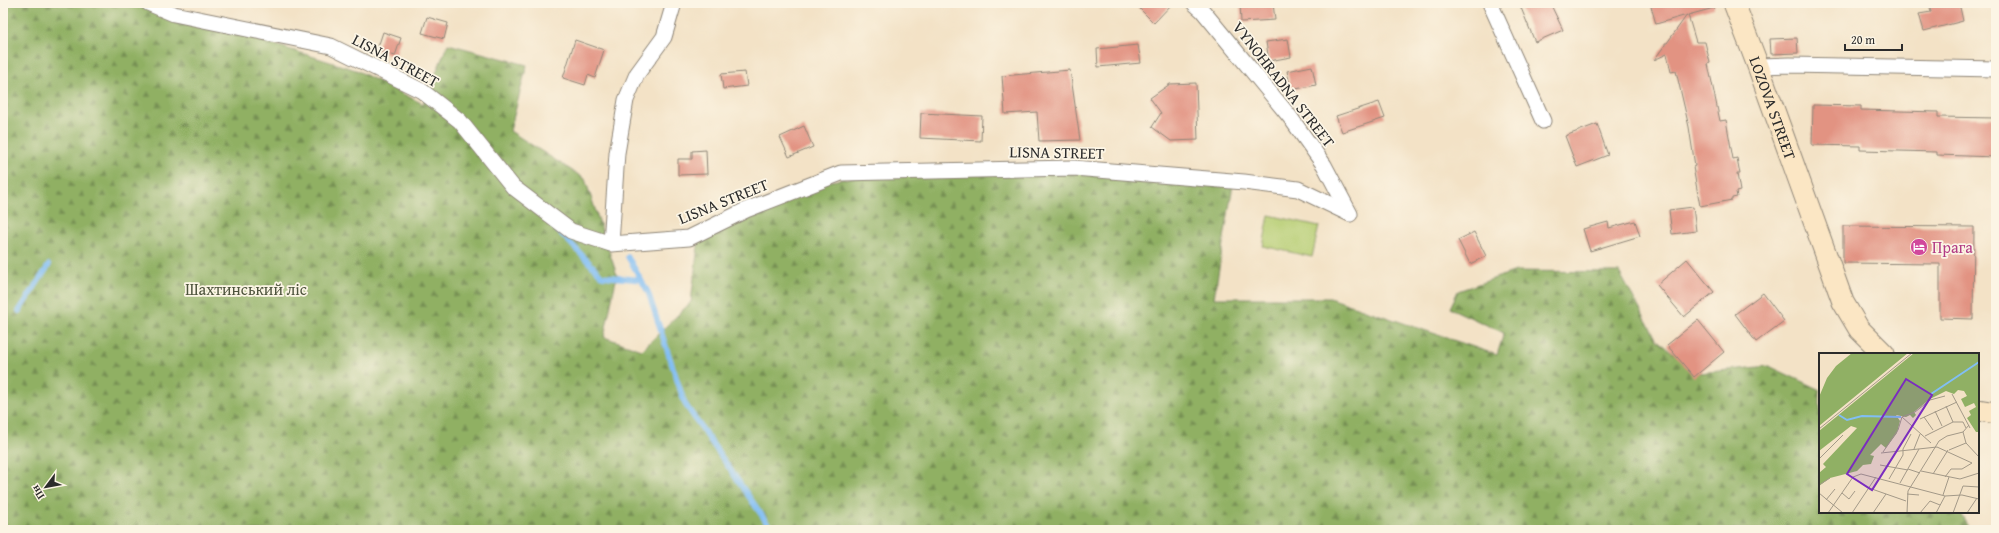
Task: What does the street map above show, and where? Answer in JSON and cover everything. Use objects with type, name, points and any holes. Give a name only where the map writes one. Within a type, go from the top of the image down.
[{"type":"street","name":"LISNA STREET","points":[[148,3],[174,14],[331,46],[422,91],[460,121],[513,186],[571,231],[611,244],[689,238],[746,210],[841,173],[1066,168],[1090,169],[1244,182],[1298,189],[1350,214]]},
{"type":"street","points":[[611,244],[617,153],[626,100],[637,74],[664,37],[674,3]]},
{"type":"street","name":"VYNOHRADNA STREET","points":[[1194,3],[1202,10],[1290,117],[1324,165],[1350,214]]},
{"type":"street","points":[[1490,3],[1543,121]]},
{"type":"street","name":"LOZOVA STREET","points":[[1734,3],[1843,302],[1859,329],[1883,353]]},
{"type":"street","points":[[1758,66],[1790,65],[1996,69]]},
{"type":"street","points":[[1979,410],[1996,413]]},
{"type":"green space","name":"Шахтинський ліс","points":[[3,3],[140,3],[356,70],[423,104],[448,44],[527,65],[510,131],[585,179],[617,275],[604,337],[642,350],[691,302],[699,238],[803,186],[905,168],[1098,168],[1233,185],[1214,298],[1330,298],[1497,355],[1504,333],[1450,308],[1458,291],[1516,271],[1619,272],[1657,340],[1699,373],[1769,366],[1819,390],[1819,513],[1960,513],[1970,530],[3,530]]},
{"type":"green space","points":[[1269,215],[1319,226],[1312,257],[1263,246]]},
{"type":"building","points":[[1134,3],[1173,3],[1154,23]]},
{"type":"building","points":[[1240,3],[1273,3],[1275,20],[1241,22]]},
{"type":"building","points":[[1519,3],[1550,3],[1563,30],[1535,42]]},
{"type":"building","points":[[1650,3],[1714,3],[1714,8],[1688,15],[1696,42],[1705,42],[1720,121],[1726,120],[1733,159],[1737,158],[1740,174],[1737,174],[1740,191],[1736,192],[1737,197],[1732,198],[1732,200],[1700,206],[1693,167],[1695,166],[1689,127],[1676,71],[1671,72],[1667,54],[1654,60],[1687,15],[1656,24]]},
{"type":"building","points":[[1929,3],[1959,3],[1963,21],[1924,31],[1919,14],[1931,12]]},
{"type":"building","points":[[427,17],[448,23],[444,39],[422,33]]},
{"type":"building","points":[[383,32],[401,38],[395,56],[377,50]]},
{"type":"building","points":[[1797,38],[1798,53],[1771,54],[1770,39]]},
{"type":"building","points":[[1288,39],[1291,57],[1269,61],[1266,42]]},
{"type":"building","points":[[575,40],[604,50],[595,78],[588,75],[585,85],[563,78]]},
{"type":"building","points":[[1138,45],[1141,63],[1098,67],[1097,49]]},
{"type":"building","points":[[1312,66],[1316,85],[1291,90],[1287,71]]},
{"type":"building","points":[[1070,70],[1080,140],[1039,141],[1037,112],[1005,114],[1002,76]]},
{"type":"building","points":[[745,72],[747,86],[723,89],[721,74]]},
{"type":"building","points":[[1196,83],[1198,140],[1171,141],[1152,127],[1161,113],[1150,98],[1170,84]]},
{"type":"building","points":[[1379,102],[1385,118],[1342,132],[1336,116]]},
{"type":"building","points":[[1813,105],[1861,106],[1861,110],[1938,112],[1938,117],[1996,118],[1996,157],[1937,155],[1937,152],[1860,150],[1860,146],[1812,145]]},
{"type":"building","points":[[921,113],[982,116],[981,141],[920,138]]},
{"type":"building","points":[[1597,124],[1608,155],[1577,167],[1565,136]]},
{"type":"building","points":[[804,126],[813,147],[789,157],[780,137]]},
{"type":"building","points":[[706,150],[707,174],[678,175],[678,159],[692,159],[692,151]]},
{"type":"building","points":[[1693,207],[1696,231],[1672,234],[1669,210]]},
{"type":"building","points":[[1635,221],[1640,236],[1590,251],[1583,229],[1608,222],[1609,228]]},
{"type":"building","points":[[1843,226],[1974,227],[1973,319],[1940,318],[1940,264],[1843,263]]},
{"type":"building","points":[[1474,232],[1486,256],[1470,264],[1458,240]]},
{"type":"building","points":[[1687,259],[1714,292],[1684,317],[1657,285]]},
{"type":"building","points":[[1763,293],[1784,321],[1756,342],[1735,314]]},
{"type":"building","points":[[1698,320],[1724,352],[1694,377],[1667,345]]},
{"type":"waterway","points":[[553,225],[602,276],[641,280]]},
{"type":"waterway","points":[[628,257],[648,292],[685,404],[772,530]]},
{"type":"waterway","points":[[19,311],[49,265]]},
{"type":"place","name":"Прага","points":[[1919,247]]}]
